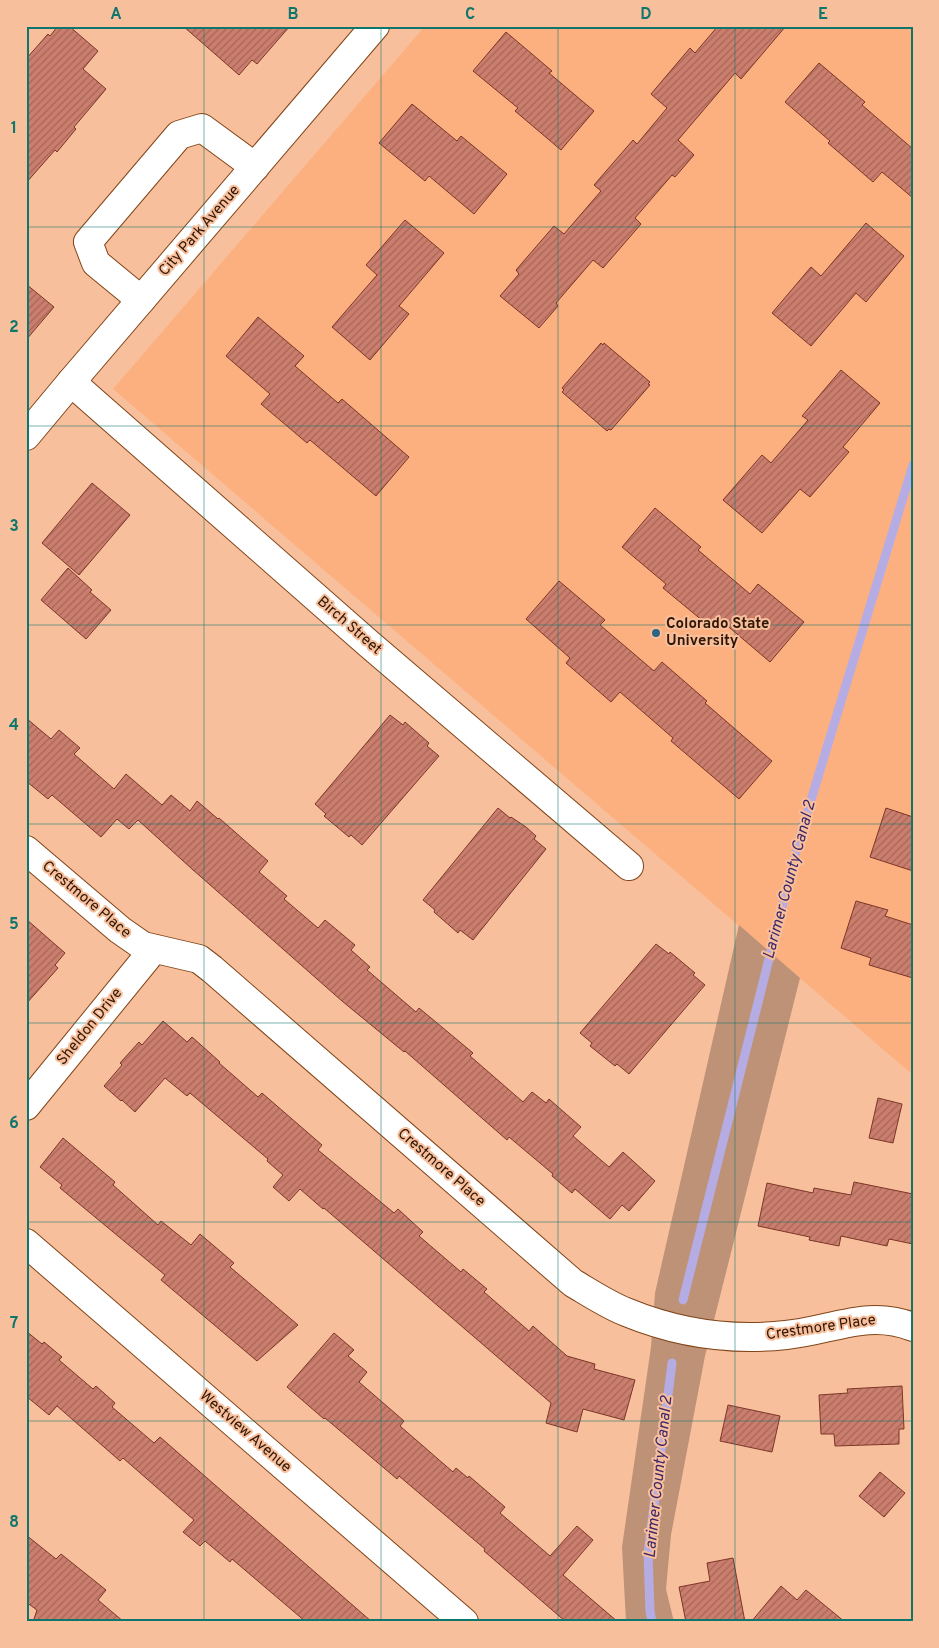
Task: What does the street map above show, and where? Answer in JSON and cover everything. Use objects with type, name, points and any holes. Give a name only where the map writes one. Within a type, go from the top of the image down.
[{"type":"street","name":"City Park Avenue","points":[[26,436],[375,26]]},
{"type":"street","points":[[141,300],[96,263],[88,242],[179,135],[202,128],[255,167]]},
{"type":"street","name":"Birch Street","points":[[71,382],[362,638],[629,866]]},
{"type":"street","name":"Crestmore Place","points":[[26,850],[120,930],[143,946],[182,954],[199,960],[212,969],[573,1283],[626,1312],[682,1330],[708,1335],[735,1337],[789,1335],[856,1320],[872,1319],[887,1319],[913,1327]]},
{"type":"street","name":"Sheldon Drive","points":[[26,1106],[154,949]]},
{"type":"street","name":"Westview Avenue","points":[[26,1243],[464,1622]]},
{"type":"shaded area","name":"Colorado State University","points":[[425,26],[913,26],[913,1075],[113,389]]},
{"type":"shaded area","points":[[739,925],[800,978],[705,1356],[671,1535],[666,1589],[674,1622],[626,1622],[622,1547],[651,1347],[655,1293]]},
{"type":"building","points":[[58,26],[69,26],[98,51],[83,69],[106,89],[74,127],[76,129],[57,152],[55,150],[26,183],[26,59],[48,34],[50,36]]},
{"type":"building","points":[[183,26],[290,26],[257,64],[252,60],[239,75]]},
{"type":"building","points":[[718,26],[786,26],[741,79],[735,73],[678,140],[694,155],[675,177],[672,175],[635,218],[641,224],[603,268],[593,260],[556,303],[558,306],[539,328],[500,296],[519,274],[516,270],[554,226],[564,234],[601,191],[594,185],[633,140],[637,144],[667,108],[651,94],[690,48],[695,53]]},
{"type":"building","points":[[506,32],[552,71],[549,73],[594,111],[561,150],[515,111],[518,108],[473,71]]},
{"type":"building","points":[[819,63],[865,102],[862,105],[913,149],[913,198],[882,172],[873,182],[785,102]]},
{"type":"building","points":[[412,104],[457,141],[461,136],[507,174],[474,214],[429,176],[425,181],[379,143]]},
{"type":"building","points":[[405,220],[444,253],[399,306],[409,314],[370,360],[332,327],[377,275],[366,265]]},
{"type":"building","points":[[866,223],[904,256],[866,302],[856,293],[811,346],[772,313],[811,267],[821,276]]},
{"type":"building","points":[[26,284],[54,307],[26,340]]},
{"type":"building","points":[[258,317],[304,356],[295,366],[338,403],[342,399],[409,457],[376,496],[310,440],[307,443],[261,404],[270,394],[226,356]]},
{"type":"building","points":[[601,343],[603,345],[604,343],[650,382],[648,384],[650,385],[611,430],[607,431],[562,392],[564,390],[562,388]]},
{"type":"building","points":[[841,370],[880,403],[843,447],[849,452],[810,497],[800,489],[762,533],[723,500],[762,455],[771,463],[808,420],[802,416]]},
{"type":"building","points":[[92,483],[130,515],[79,575],[42,543]]},
{"type":"building","points":[[655,508],[701,547],[698,550],[750,594],[758,584],[804,622],[770,662],[717,617],[709,626],[663,588],[666,584],[622,547]]},
{"type":"building","points":[[68,568],[92,590],[90,592],[111,610],[86,639],[41,600]]},
{"type":"building","points":[[559,581],[605,620],[600,625],[654,671],[662,662],[707,701],[705,703],[772,761],[739,799],[671,741],[673,738],[620,692],[611,702],[566,663],[570,658],[526,619]]},
{"type":"building","points":[[390,715],[403,725],[405,722],[429,743],[427,746],[439,756],[362,845],[351,835],[349,837],[324,816],[326,814],[315,804]]},
{"type":"building","points":[[26,718],[51,739],[59,730],[80,748],[74,754],[114,789],[126,774],[162,805],[171,795],[190,811],[197,801],[268,861],[259,872],[287,896],[284,899],[318,928],[325,920],[355,945],[351,950],[370,967],[367,970],[416,1012],[419,1008],[473,1053],[470,1056],[523,1102],[532,1092],[546,1103],[549,1099],[581,1127],[573,1136],[609,1167],[623,1152],[655,1181],[629,1211],[622,1205],[610,1219],[575,1189],[572,1193],[552,1176],[553,1174],[509,1137],[507,1140],[405,1051],[342,1001],[138,820],[129,829],[117,819],[101,837],[52,795],[48,799],[26,781]]},
{"type":"building","points":[[498,808],[510,818],[526,827],[536,836],[534,839],[546,849],[473,940],[460,930],[458,933],[423,900]]},
{"type":"building","points":[[886,808],[913,817],[913,871],[870,857]]},
{"type":"building","points":[[856,901],[888,910],[885,916],[913,925],[913,978],[869,965],[871,958],[841,948]]},
{"type":"building","points":[[26,919],[65,953],[55,965],[58,968],[26,1004]]},
{"type":"building","points":[[656,944],[669,954],[670,952],[695,973],[693,975],[705,985],[629,1074],[617,1064],[615,1066],[590,1046],[592,1043],[580,1033]]},
{"type":"building","points":[[163,1021],[187,1042],[192,1037],[258,1097],[262,1093],[322,1145],[318,1150],[394,1213],[398,1209],[423,1232],[419,1236],[461,1272],[463,1269],[487,1289],[484,1292],[529,1331],[533,1326],[567,1356],[595,1364],[594,1369],[635,1380],[624,1420],[583,1409],[577,1432],[546,1423],[551,1403],[300,1189],[289,1201],[273,1187],[283,1175],[267,1161],[268,1159],[190,1093],[187,1096],[165,1078],[135,1112],[121,1101],[104,1086],[122,1065],[120,1063],[139,1042],[142,1045]]},
{"type":"building","points":[[878,1098],[902,1104],[893,1143],[869,1138]]},
{"type":"building","points":[[63,1138],[115,1182],[113,1185],[158,1225],[161,1221],[191,1245],[200,1234],[234,1263],[230,1267],[298,1325],[257,1361],[161,1280],[165,1275],[60,1188],[62,1185],[40,1167]]},
{"type":"building","points":[[854,1182],[913,1194],[913,1244],[889,1239],[887,1246],[841,1236],[839,1246],[809,1240],[810,1237],[758,1226],[767,1183],[813,1193],[814,1188],[851,1195]]},
{"type":"building","points":[[26,1331],[42,1344],[44,1342],[62,1357],[59,1360],[93,1389],[96,1386],[115,1403],[112,1407],[154,1443],[160,1437],[372,1622],[306,1622],[232,1559],[230,1562],[205,1541],[200,1546],[183,1532],[194,1520],[123,1458],[120,1461],[57,1406],[49,1415],[26,1396]]},
{"type":"building","points":[[334,1333],[354,1350],[348,1356],[367,1372],[359,1382],[404,1421],[400,1426],[453,1472],[456,1468],[468,1478],[469,1476],[505,1507],[500,1513],[550,1556],[577,1526],[593,1540],[563,1575],[618,1622],[566,1622],[484,1551],[485,1549],[399,1476],[397,1479],[287,1387]]},
{"type":"building","points":[[902,1386],[904,1429],[899,1429],[899,1444],[835,1446],[834,1434],[821,1434],[819,1395],[848,1393],[847,1389]]},
{"type":"building","points":[[728,1405],[780,1416],[772,1452],[720,1441]]},
{"type":"building","points":[[880,1472],[905,1493],[884,1517],[859,1496]]},
{"type":"building","points":[[26,1535],[56,1559],[61,1554],[106,1590],[98,1600],[124,1622],[33,1622],[37,1610],[26,1602]]},
{"type":"building","points":[[733,1558],[745,1622],[686,1622],[679,1587],[710,1581],[707,1563]]},
{"type":"building","points":[[781,1586],[797,1600],[806,1590],[845,1622],[751,1622]]},
{"type":"waterway","name":"Larimer County Canal 2","points":[[683,1300],[800,836],[913,465]]},
{"type":"waterway","name":"Larimer County Canal 2","points":[[652,1622],[648,1553],[672,1363]]},
{"type":"place","name":"Colorado State University","points":[[656,633]]}]
